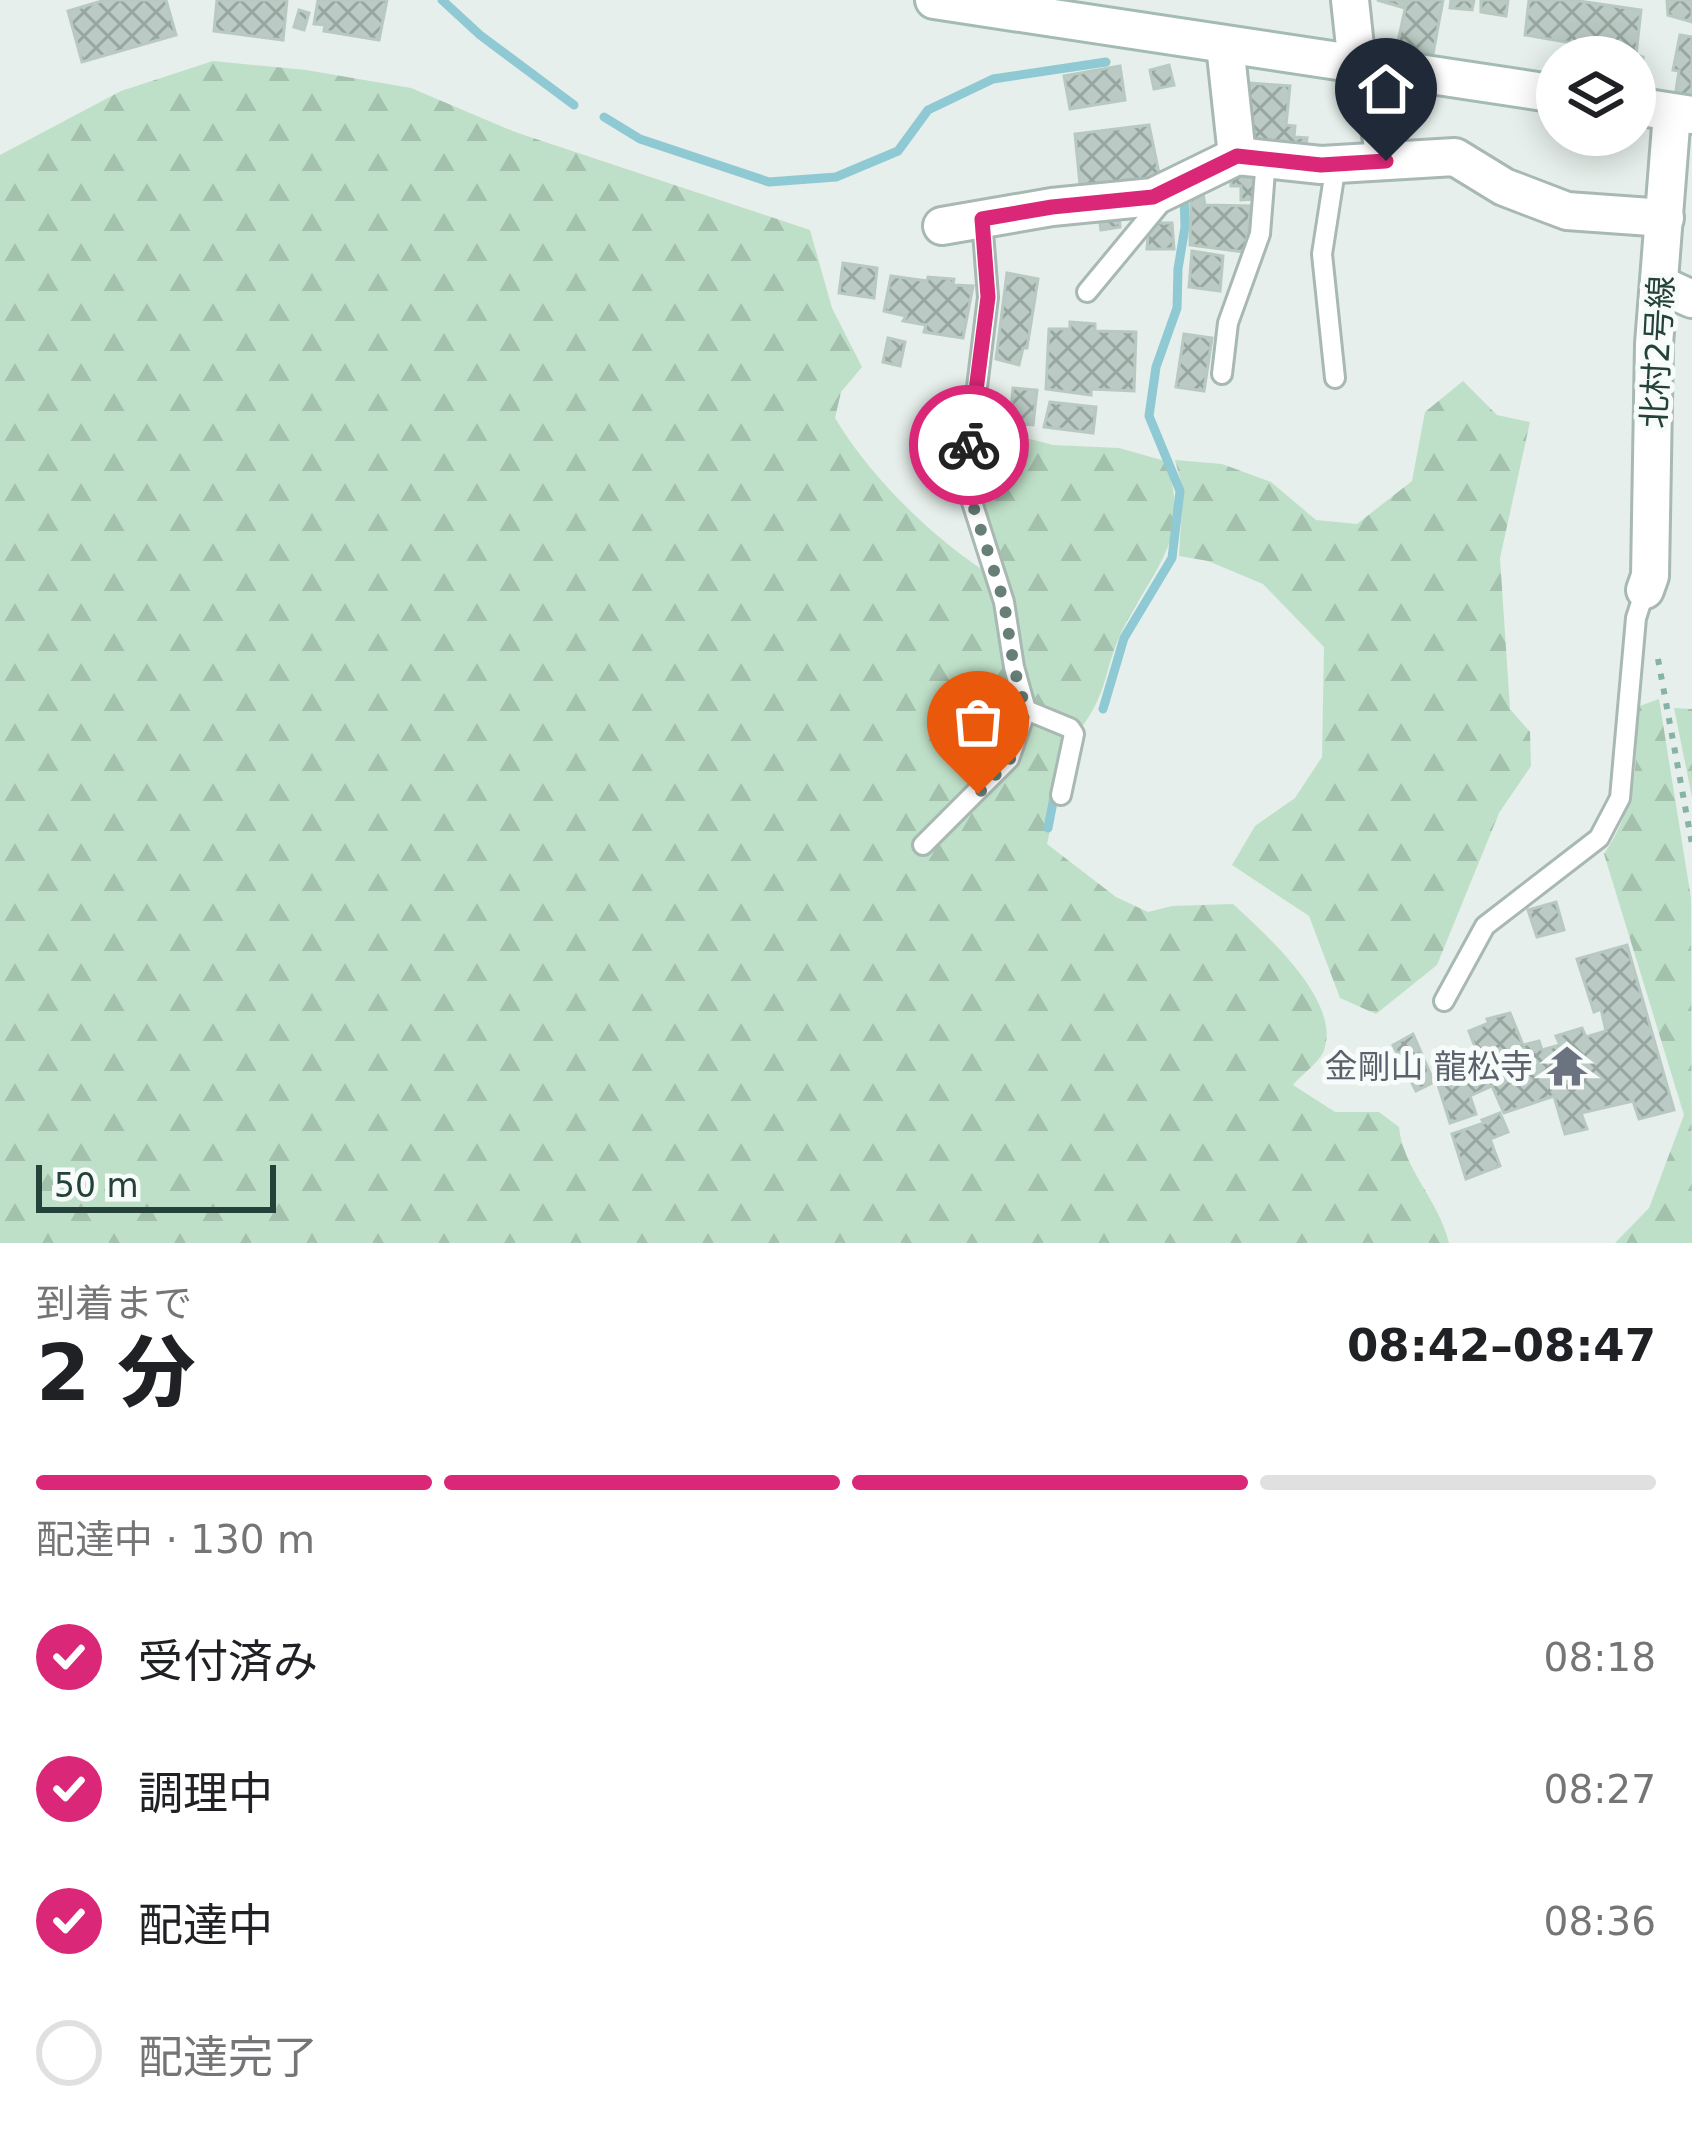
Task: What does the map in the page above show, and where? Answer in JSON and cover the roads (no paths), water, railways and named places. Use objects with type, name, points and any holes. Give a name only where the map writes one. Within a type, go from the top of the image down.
[{"type":"street","points":[[934,0],[1536,91]]},
{"type":"street","points":[[1350,0],[1386,161]]},
{"type":"street","points":[[1225,45],[1252,157]]},
{"type":"street","name":"北村2号線","points":[[1646,590],[1676,291],[1664,218],[1682,114]]},
{"type":"street","points":[[942,226],[1052,207],[1153,197],[1252,157],[1336,164],[1455,157],[1504,187],[1567,211],[1664,218]]},
{"type":"lane","points":[[1222,374],[1228,323],[1260,234],[1252,157]]},
{"type":"lane","points":[[1335,378],[1322,254],[1336,164]]},
{"type":"lane","points":[[1087,292],[1173,187]]},
{"type":"lane","points":[[922,845],[1010,759],[1026,710],[1004,602],[974,508],[967,469],[988,297],[982,219]]},
{"type":"lane","points":[[1444,1001],[1485,926],[1599,838],[1620,798],[1636,619],[1646,590]]},
{"type":"lane","points":[[1026,710],[1074,734],[1061,795]]},
{"type":"waterway","points":[[442,0],[480,35],[574,105]]},
{"type":"waterway","points":[[604,117],[640,139],[769,182],[836,177],[898,151],[928,110],[993,79],[1106,62]]},
{"type":"waterway","points":[[1103,709],[1124,638],[1172,558],[1180,491],[1149,416],[1156,367],[1177,308],[1184,191]]},
{"type":"waterway","points":[[1048,828],[1055,792]]},
{"type":"place","name":"金剛山 龍松寺","points":[[1567,1066]]}]
